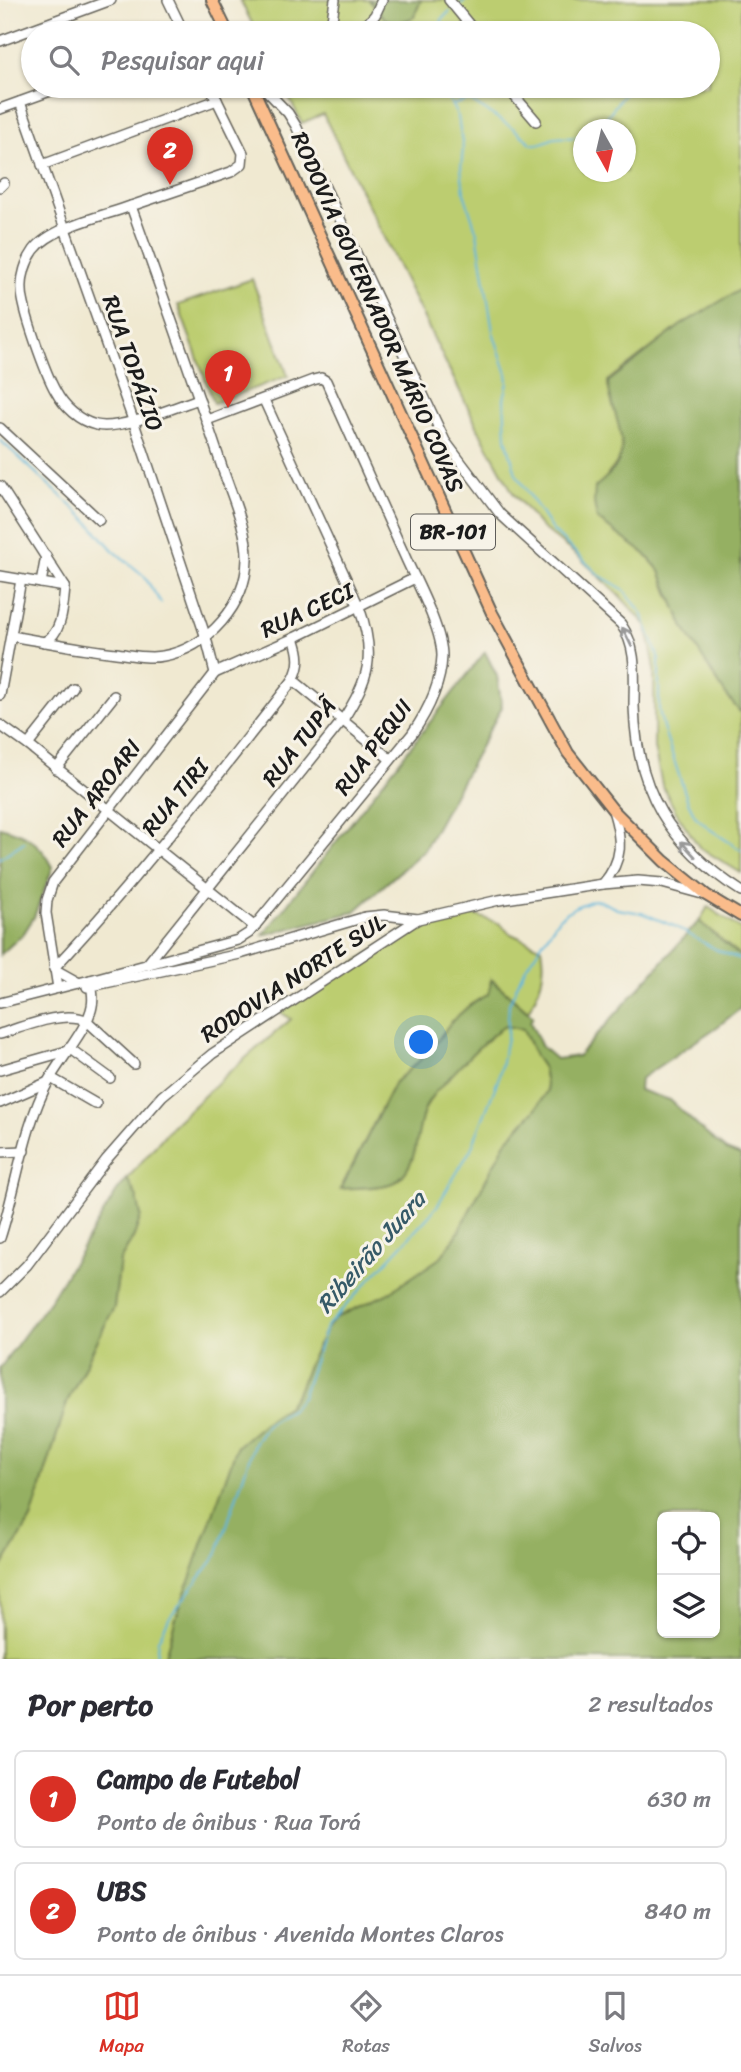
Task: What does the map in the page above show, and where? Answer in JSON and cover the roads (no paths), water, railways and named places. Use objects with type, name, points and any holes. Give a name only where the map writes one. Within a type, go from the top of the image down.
[{"type":"main road","points":[[212,0],[222,21]]},
{"type":"main road","name":"RODOVIA GOVERNADOR MÁRIO COVAS","points":[[257,98],[492,613],[568,753],[613,810],[656,853],[706,895],[741,916]]},
{"type":"street","points":[[54,21],[111,0]]},
{"type":"street","points":[[168,0],[178,21]]},
{"type":"street","points":[[332,21],[335,0]]},
{"type":"street","points":[[370,21],[382,0]]},
{"type":"street","points":[[449,0],[466,21]]},
{"type":"street","points":[[0,41],[21,33]]},
{"type":"street","points":[[0,110],[31,98]]},
{"type":"street","points":[[274,98],[296,126],[395,338],[455,457],[500,514],[621,624],[628,635],[633,657],[637,750],[649,790],[675,835],[685,846],[720,877],[741,891]]},
{"type":"street","points":[[516,98],[536,121]]},
{"type":"street","points":[[43,165],[217,100],[243,153],[240,167],[51,235],[41,242],[26,265],[22,291],[23,304],[55,392],[85,422],[97,426],[115,426],[199,398]]},
{"type":"street","name":"RUA TOPÁZIO","points":[[20,102],[133,421],[206,638]]},
{"type":"street","points":[[11,636],[78,648],[156,657],[185,649],[206,638],[228,613],[242,583],[247,558],[243,533],[199,398],[131,206]]},
{"type":"street","name":"RUA PEQUI","points":[[91,983],[148,963],[238,940],[255,927],[412,734],[435,691],[442,657],[439,638],[415,578],[326,381],[321,378],[313,380],[264,400]]},
{"type":"street","points":[[206,420],[264,400]]},
{"type":"street","name":"RUA TUPÃ","points":[[148,963],[342,721],[359,693],[369,660],[369,638],[359,607],[264,400]]},
{"type":"street","points":[[0,428],[99,520]]},
{"type":"street","points":[[0,486],[65,587],[60,622],[52,637],[44,642]]},
{"type":"street","points":[[41,583],[46,556]]},
{"type":"street","points":[[0,576],[65,587]]},
{"type":"street","name":"RUA CECI","points":[[215,673],[294,638],[415,578]]},
{"type":"street","points":[[0,695],[21,580]]},
{"type":"street","points":[[60,622],[64,637],[78,648]]},
{"type":"street","points":[[206,638],[215,673]]},
{"type":"street","points":[[294,638],[300,660],[293,680],[390,759]]},
{"type":"street","name":"RUA AROARI","points":[[58,988],[46,913],[49,891],[60,871],[215,673]]},
{"type":"street","name":"RUA TIRI","points":[[54,969],[108,910],[293,680]]},
{"type":"street","points":[[28,745],[73,688]]},
{"type":"street","points":[[56,769],[114,696]]},
{"type":"street","points":[[0,725],[255,927]]},
{"type":"street","points":[[603,884],[617,862],[618,834],[613,810]]},
{"type":"street","name":"RODOVIA NORTE SUL","points":[[0,1292],[27,1265],[106,1160],[162,1096],[212,1054],[418,919],[499,901],[638,881],[662,883],[706,895]]},
{"type":"street","points":[[58,988],[66,991],[91,983],[240,954],[365,918],[391,915],[418,919]]},
{"type":"street","points":[[54,969],[79,982]]},
{"type":"street","points":[[0,1003],[79,982],[91,983]]},
{"type":"street","points":[[1,1231],[30,1128],[50,1080],[88,1021],[92,1009],[91,983]]},
{"type":"street","points":[[0,1034],[65,1017],[77,1017],[88,1021],[134,1064]]},
{"type":"street","points":[[0,1070],[68,1049]]},
{"type":"street","points":[[68,1049],[110,1078]]},
{"type":"street","points":[[0,1103],[50,1080]]},
{"type":"street","points":[[50,1080],[96,1104]]},
{"type":"street","points":[[0,1152],[24,1152]]},
{"type":"waterway","points":[[459,6],[466,0]]},
{"type":"waterway","points":[[442,21],[450,11]]},
{"type":"waterway","points":[[448,98],[458,117],[463,149],[461,168],[464,193],[477,233],[493,332],[507,374],[504,399],[506,438],[516,474],[552,530],[599,575],[623,589],[642,613],[659,659],[659,710],[663,727],[688,802],[695,816],[741,850]]},
{"type":"waterway","points":[[605,119],[621,98]]},
{"type":"waterway","points":[[452,105],[469,100],[513,128],[532,144],[554,138],[573,138]]},
{"type":"waterway","points":[[0,440],[85,518],[113,550],[144,576],[161,603]]},
{"type":"waterway","points":[[0,858],[24,842]]},
{"type":"waterway","name":"Ribeirão Juara","points":[[156,1659],[158,1640],[169,1618],[217,1555],[255,1441],[268,1423],[293,1408],[302,1397],[326,1327],[429,1216],[471,1149],[498,1080],[507,1038],[509,1004],[523,972],[559,918],[575,907],[594,900],[600,901],[617,909],[642,913],[674,926],[741,960]]},
{"type":"place","name":"UBS","points":[[170,185]]},
{"type":"place","name":"Campo de Futebol","points":[[228,408]]}]
